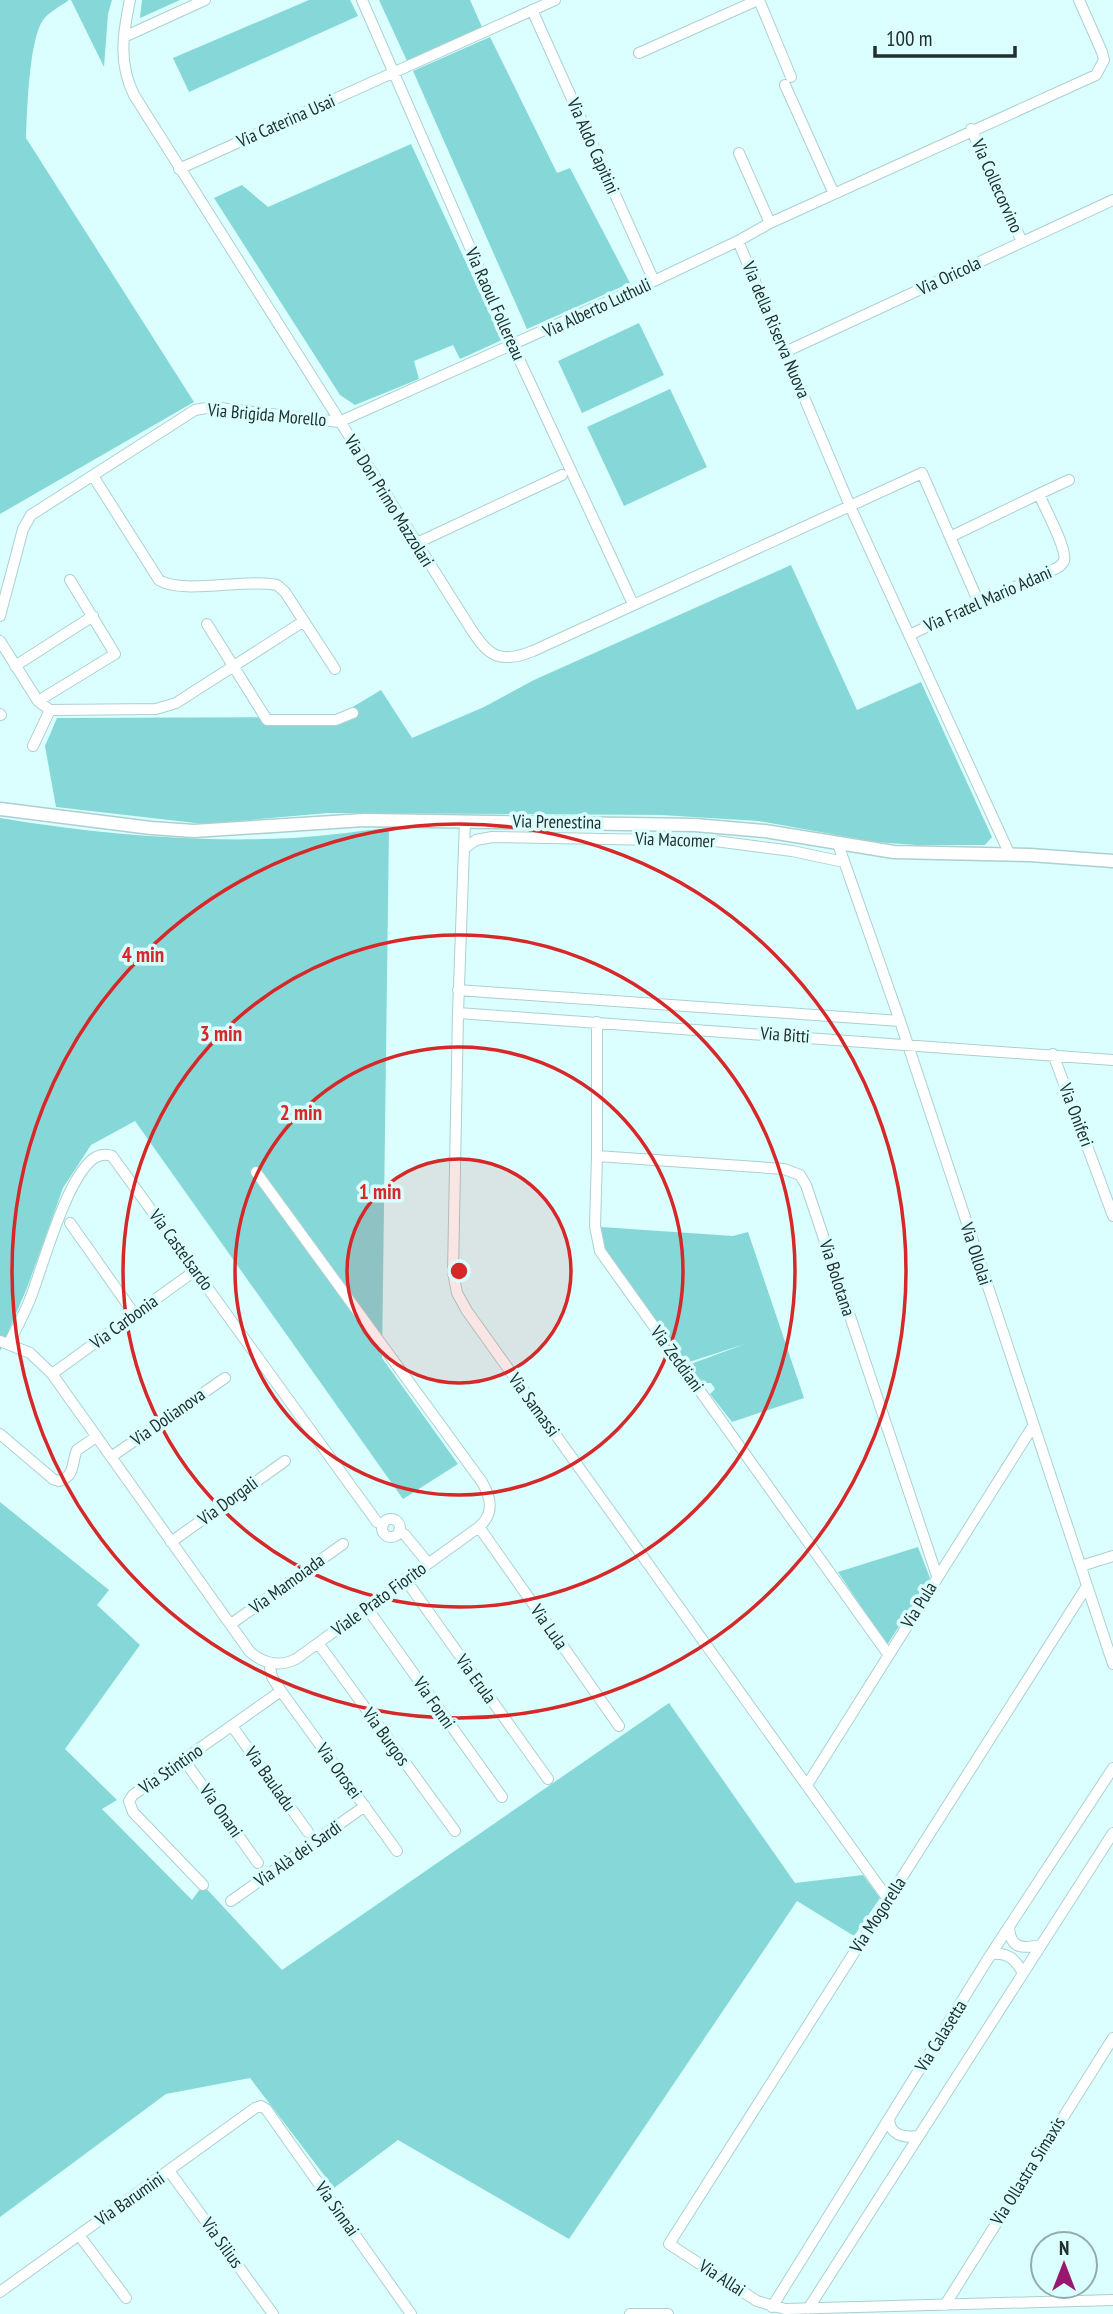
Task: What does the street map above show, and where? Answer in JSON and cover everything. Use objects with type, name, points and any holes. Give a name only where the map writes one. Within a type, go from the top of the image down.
[{"type":"main road","name":"Via Prenestina","points":[[0,808],[194,831],[342,820],[710,826],[765,831],[900,853],[1010,855],[1113,861]]},
{"type":"street","name":"Via Don Primo Mazzolari","points":[[130,0],[123,62],[130,87],[416,544],[477,639],[491,654],[517,657],[533,652],[922,473],[950,537]]},
{"type":"street","points":[[124,37],[193,2],[205,0]]},
{"type":"street","name":"Via Raoul Follereau","points":[[362,0],[513,346],[633,604]]},
{"type":"street","name":"Via Caterina Usai","points":[[179,169],[555,0]]},
{"type":"street","points":[[639,53],[758,0],[834,194]]},
{"type":"street","name":"Via della Riserva Nuova","points":[[1010,855],[850,506],[738,241],[770,223],[1099,72],[1104,60],[1102,52],[1079,0]]},
{"type":"street","name":"Via Aldo Capitini","points":[[532,10],[654,281]]},
{"type":"street","name":"Via Collecorvino","points":[[971,130],[1022,242]]},
{"type":"street","points":[[738,153],[770,223]]},
{"type":"street","name":"Via Oricola","points":[[785,352],[1113,200]]},
{"type":"street","name":"Via Alberto Luthuli","points":[[339,422],[513,346],[738,241]]},
{"type":"street","name":"Via Brigida Morello","points":[[93,476],[195,410],[212,407],[339,422]]},
{"type":"street","points":[[416,544],[562,475]]},
{"type":"street","points":[[0,616],[14,556],[28,518],[93,476],[161,582],[190,585],[274,584],[284,590],[335,669]]},
{"type":"street","points":[[979,603],[950,537],[1069,480]]},
{"type":"street","name":"Via Fratel Mario Adani","points":[[909,635],[1059,567],[1064,561],[1063,548],[1039,494]]},
{"type":"street","points":[[38,701],[115,654],[70,580]]},
{"type":"street","points":[[15,666],[93,616]]},
{"type":"street","points":[[0,641],[38,701],[50,710],[166,708],[304,621]]},
{"type":"street","points":[[207,624],[267,720],[337,720],[353,713]]},
{"type":"street","points":[[33,746],[50,710]]},
{"type":"street","name":"Via Samassi","points":[[466,821],[458,990],[453,1272],[457,1293],[475,1323],[888,1899]]},
{"type":"street","name":"Via Macomer","points":[[465,848],[476,840],[492,837],[695,840],[778,849],[844,862]]},
{"type":"street","name":"Via Ollolai","points":[[838,844],[908,1044],[1113,1664]]},
{"type":"street","name":"Via Bitti","points":[[458,990],[900,1021]]},
{"type":"street","name":"Via Bitti","points":[[458,1013],[1113,1059]]},
{"type":"street","name":"Via Zeddiani","points":[[597,1021],[595,1230],[602,1255],[888,1654]]},
{"type":"street","name":"Via Oniferi","points":[[1053,1054],[1109,1194],[1113,1216]]},
{"type":"street","name":"Via Castelsardo","points":[[4,1342],[30,1298],[67,1198],[90,1162],[99,1155],[110,1155],[377,1522],[383,1525],[383,1531],[388,1536],[394,1536],[399,1531],[405,1535],[428,1563]]},
{"type":"street","name":"Via Bolotana","points":[[597,1156],[784,1169],[800,1175],[806,1185],[937,1576]]},
{"type":"street","points":[[256,1172],[482,1482],[489,1496],[490,1508],[486,1520],[479,1527]]},
{"type":"street","points":[[70,1223],[135,1315]]},
{"type":"street","name":"Via Carbonia","points":[[52,1374],[196,1270]]},
{"type":"street","points":[[4,1342],[34,1356],[52,1374],[250,1652],[269,1663],[272,1677],[281,1691]]},
{"type":"street","name":"Via Dolianova","points":[[111,1457],[225,1378]]},
{"type":"street","name":"Via Pula","points":[[807,1785],[1033,1426]]},
{"type":"street","points":[[0,1434],[53,1479],[59,1481],[67,1478],[73,1470],[77,1451],[96,1437]]},
{"type":"street","name":"Via Dorgali","points":[[172,1542],[285,1461]]},
{"type":"street","name":"Viale Prato Fiorito","points":[[269,1663],[292,1661],[479,1527]]},
{"type":"street","name":"Via Lula","points":[[479,1527],[619,1727]]},
{"type":"street","name":"Via Mamoiada","points":[[231,1624],[343,1544]]},
{"type":"street","points":[[1081,1566],[1113,1556]]},
{"type":"street","name":"Via Erula","points":[[405,1579],[548,1779]]},
{"type":"street","name":"Via Mogorella","points":[[669,2244],[1087,1586]]},
{"type":"street","name":"Via Fonni","points":[[367,1608],[502,1797]]},
{"type":"street","name":"Via Burgos","points":[[318,1643],[455,1831]]},
{"type":"street","name":"Via Stintino","points":[[203,1885],[129,1805],[132,1797],[281,1691]]},
{"type":"street","name":"Via Orosei","points":[[281,1691],[397,1851]]},
{"type":"street","name":"Via Bauladu","points":[[232,1726],[307,1832]]},
{"type":"street","name":"Via Onani","points":[[184,1760],[258,1863]]},
{"type":"street","name":"Via Calasetta","points":[[772,2307],[991,1954],[1113,1768]]},
{"type":"street","name":"Via Alà dei Sardi","points":[[231,1901],[365,1806]]},
{"type":"street","name":"Via Calasetta","points":[[808,2309],[1113,1833]]},
{"type":"street","points":[[1009,1926],[1011,1939],[1016,1945],[1041,1945]]},
{"type":"street","points":[[991,1954],[1003,1953],[1012,1957],[1023,1973]]},
{"type":"street","name":"Via Ollastra Simaxis","points":[[944,2305],[1112,2045]]},
{"type":"street","name":"Via Barumini","points":[[0,2292],[261,2106]]},
{"type":"street","name":"Via Sinnai","points":[[261,2106],[266,2109],[411,2314]]},
{"type":"street","points":[[889,2119],[889,2126],[895,2133],[903,2137],[917,2136]]},
{"type":"street","name":"Via Silius","points":[[170,2172],[273,2314]]},
{"type":"street","points":[[79,2235],[126,2298]]},
{"type":"street","name":"Via Allai","points":[[669,2244],[757,2301],[772,2307],[808,2309],[1113,2300]]},
{"type":"street","points":[[631,2314],[668,2314]]},
{"type":"shaded area","points":[[0,0],[69,0],[46,17],[38,30],[30,77],[26,138],[194,402],[0,514]]},
{"type":"shaded area","points":[[71,0],[112,0],[108,14],[104,67]]},
{"type":"shaded area","points":[[142,0],[180,0],[140,18]]},
{"type":"shaded area","points":[[309,0],[350,0],[358,16],[189,92],[173,58]]},
{"type":"shaded area","points":[[379,0],[470,0],[482,27],[407,61]]},
{"type":"shaded area","points":[[490,37],[557,173],[570,168],[630,283],[527,329],[413,71]]},
{"type":"shaded area","points":[[411,144],[502,340],[460,359],[453,345],[414,361],[419,379],[355,405],[340,395],[214,198],[242,185],[268,207]]},
{"type":"shaded area","points":[[639,323],[664,375],[582,413],[558,361]]},
{"type":"shaded area","points":[[670,389],[707,467],[624,506],[587,427]]},
{"type":"shaded area","points":[[791,565],[857,710],[921,682],[992,837],[985,845],[875,842],[759,821],[661,815],[328,813],[204,824],[56,807],[45,746],[57,718],[336,717],[381,690],[412,738],[484,707],[534,680]]},
{"type":"shaded area","points":[[0,818],[109,833],[220,839],[293,838],[389,828],[382,1358],[458,1464],[403,1499],[135,1121],[91,1145],[63,1188],[27,1288],[0,1351]]},
{"type":"shaded area","points":[[601,1227],[733,1236],[748,1232],[804,1398],[732,1422],[710,1394],[715,1389],[711,1383],[702,1383],[688,1365],[745,1344],[686,1363],[600,1244]]},
{"type":"shaded area","points":[[0,1502],[109,1590],[97,1605],[140,1645],[65,1749],[117,1800],[102,1809],[192,1900],[203,1885],[282,1970],[669,1703],[795,1883],[863,1875],[880,1898],[854,1936],[797,1901],[569,2239],[398,2140],[334,2188],[250,2078],[166,2094],[0,2217]]},
{"type":"shaded area","points":[[918,1547],[930,1578],[887,1645],[838,1572]]}]
